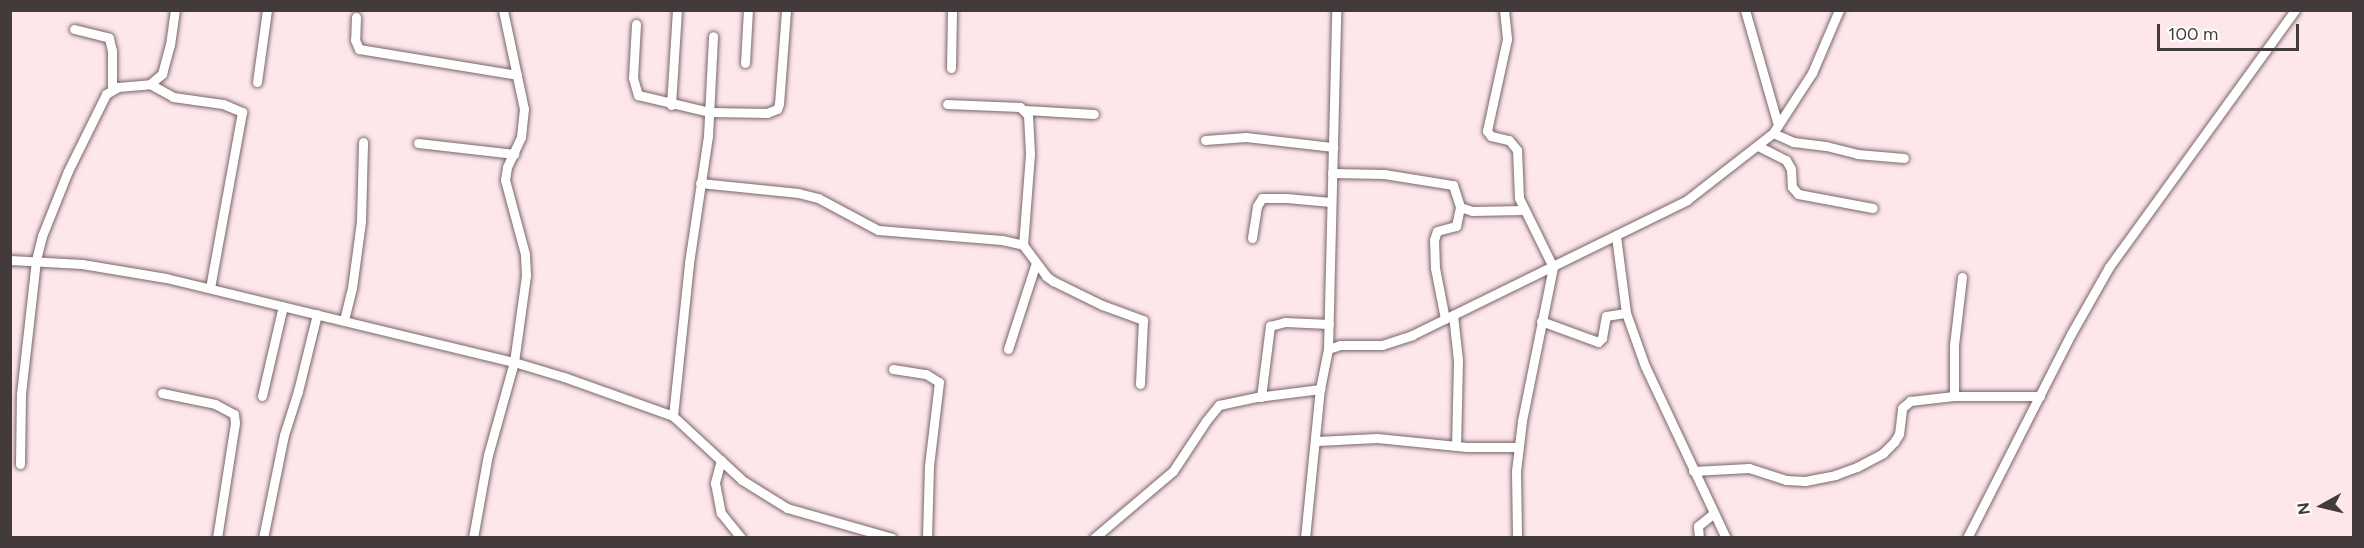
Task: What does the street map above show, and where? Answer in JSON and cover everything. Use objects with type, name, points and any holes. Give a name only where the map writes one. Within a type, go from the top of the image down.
[{"type":"street","points":[[20,464],[21,406],[36,260],[42,236],[68,171],[106,94],[112,88],[150,84],[162,74],[166,64],[175,10]]},
{"type":"street","points":[[257,82],[267,10]]},
{"type":"street","points":[[473,537],[485,466],[514,362],[526,275],[525,254],[505,180],[507,167],[521,137],[524,109],[503,10]]},
{"type":"street","points":[[671,105],[677,10]]},
{"type":"street","points":[[745,63],[748,10]]},
{"type":"street","points":[[636,24],[634,88],[645,99],[710,112],[767,113],[777,109],[786,10]]},
{"type":"street","points":[[951,68],[952,10]]},
{"type":"street","points":[[1305,537],[1317,441],[1320,389],[1328,349],[1336,10]]},
{"type":"street","points":[[1504,10],[1507,39],[1487,127],[1491,136],[1509,140],[1517,150],[1518,189],[1524,210],[1553,267],[1519,447],[1517,537]]},
{"type":"street","points":[[1745,10],[1775,129],[1793,142],[1826,146],[1857,154],[1904,158]]},
{"type":"street","points":[[1328,349],[1340,345],[1382,345],[1449,317],[1687,200],[1758,146],[1775,129],[1812,73],[1839,10]]},
{"type":"street","points":[[1967,537],[2071,334],[2129,238],[2295,10]]},
{"type":"street","points":[[356,17],[355,40],[358,49],[517,75]]},
{"type":"street","points":[[74,29],[109,38],[112,51],[112,88]]},
{"type":"street","points":[[673,416],[689,262],[710,112],[713,36]]},
{"type":"street","points":[[150,84],[164,94],[223,105],[242,112],[210,288]]},
{"type":"street","points":[[947,104],[1014,106],[1024,110],[1094,114]]},
{"type":"street","points":[[1024,110],[1029,122],[1030,154],[1023,245],[1053,281],[1102,305],[1143,320],[1140,384]]},
{"type":"street","points":[[1205,140],[1246,137],[1333,147]]},
{"type":"street","points":[[344,320],[352,288],[361,221],[363,142]]},
{"type":"street","points":[[418,143],[514,154]]},
{"type":"street","points":[[1758,146],[1786,160],[1791,169],[1792,187],[1798,194],[1873,208]]},
{"type":"street","points":[[1332,173],[1384,174],[1453,185],[1460,207],[1456,226],[1437,231],[1434,240],[1435,268],[1458,360],[1456,446]]},
{"type":"street","points":[[700,183],[798,193],[818,198],[878,230],[1002,240],[1023,245]]},
{"type":"street","points":[[1252,238],[1257,206],[1262,198],[1330,202]]},
{"type":"street","points":[[1460,207],[1484,213],[1524,210]]},
{"type":"street","points":[[1616,236],[1626,313],[1645,366],[1713,514],[1726,537]]},
{"type":"street","points":[[10,260],[36,260],[108,267],[210,288],[514,362],[673,416],[767,498],[787,508],[827,522],[892,537]]},
{"type":"street","points":[[1008,349],[1036,263]]},
{"type":"street","points":[[1954,396],[1954,345],[1962,277]]},
{"type":"street","points":[[262,396],[283,306]]},
{"type":"street","points":[[1541,321],[1598,342],[1602,338],[1606,316],[1626,313]]},
{"type":"street","points":[[263,537],[286,426],[298,391],[317,314]]},
{"type":"street","points":[[1261,396],[1270,326],[1285,322],[1329,324]]},
{"type":"street","points":[[893,369],[926,374],[939,382],[928,474],[927,537]]},
{"type":"street","points":[[1094,537],[1173,471],[1215,408],[1225,403],[1261,396],[1320,389]]},
{"type":"street","points":[[162,393],[215,404],[234,414],[236,423],[217,537]]},
{"type":"street","points":[[1693,471],[1749,468],[1786,480],[1805,481],[1835,475],[1857,467],[1882,453],[1894,442],[1899,434],[1902,408],[1910,401],[1954,396],[2040,396]]},
{"type":"street","points":[[1317,441],[1377,438],[1456,446],[1519,447]]},
{"type":"street","points":[[721,460],[715,483],[721,513],[741,537]]},
{"type":"street","points":[[1699,537],[1698,526],[1713,514]]}]
